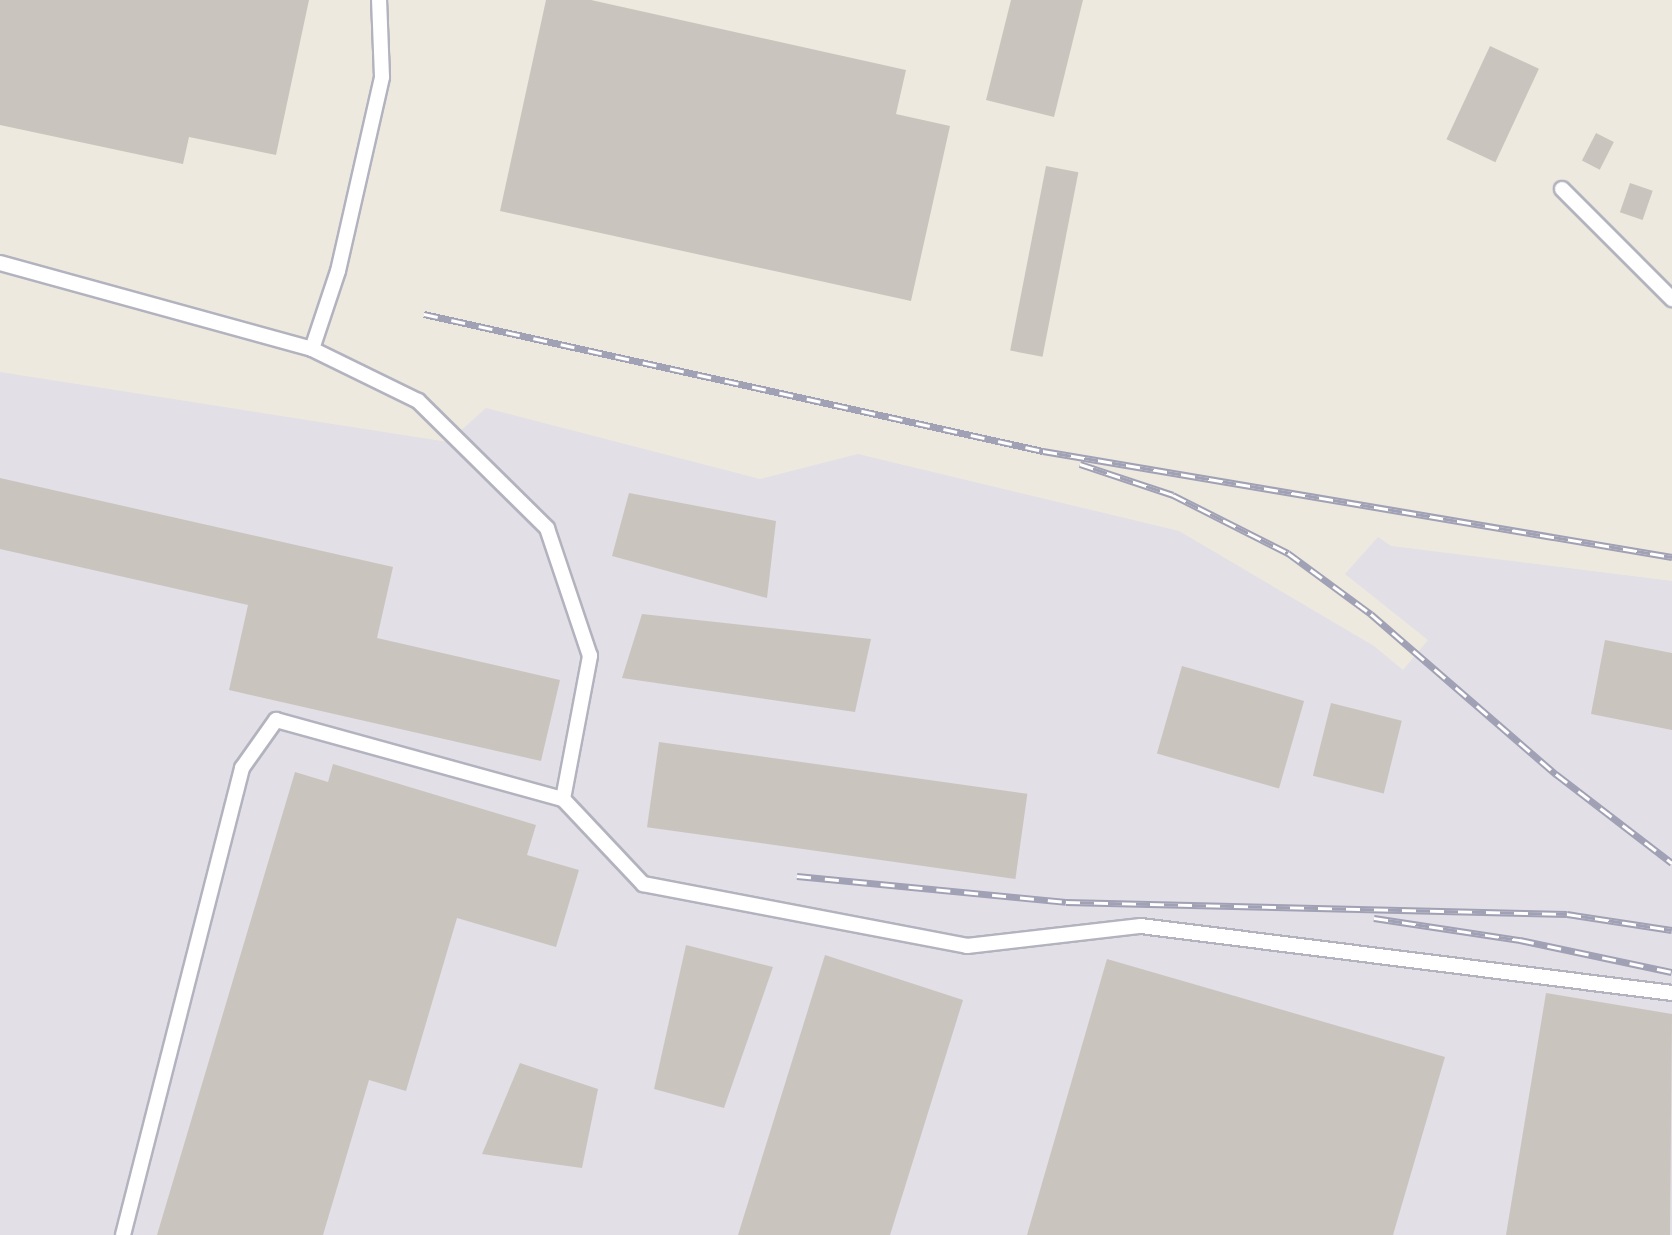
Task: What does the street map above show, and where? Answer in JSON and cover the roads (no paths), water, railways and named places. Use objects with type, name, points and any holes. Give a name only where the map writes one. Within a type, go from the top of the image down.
[{"type":"lane","points":[[312,349],[338,271],[382,77],[379,0]]},
{"type":"lane","points":[[1562,189],[1672,299]]},
{"type":"lane","points":[[0,263],[312,349],[418,401],[547,528],[590,656],[563,799]]},
{"type":"lane","points":[[123,1235],[242,768],[276,720],[563,799],[643,884],[968,946],[1141,926],[1672,993]]},
{"type":"railway","points":[[424,314],[1043,451],[1672,557]]},
{"type":"railway","points":[[1080,464],[1173,495],[1288,553],[1371,614],[1556,774],[1672,863]]},
{"type":"railway","points":[[797,876],[1066,902],[1567,914],[1672,930]]},
{"type":"railway","points":[[1374,918],[1520,940],[1672,972]]}]
